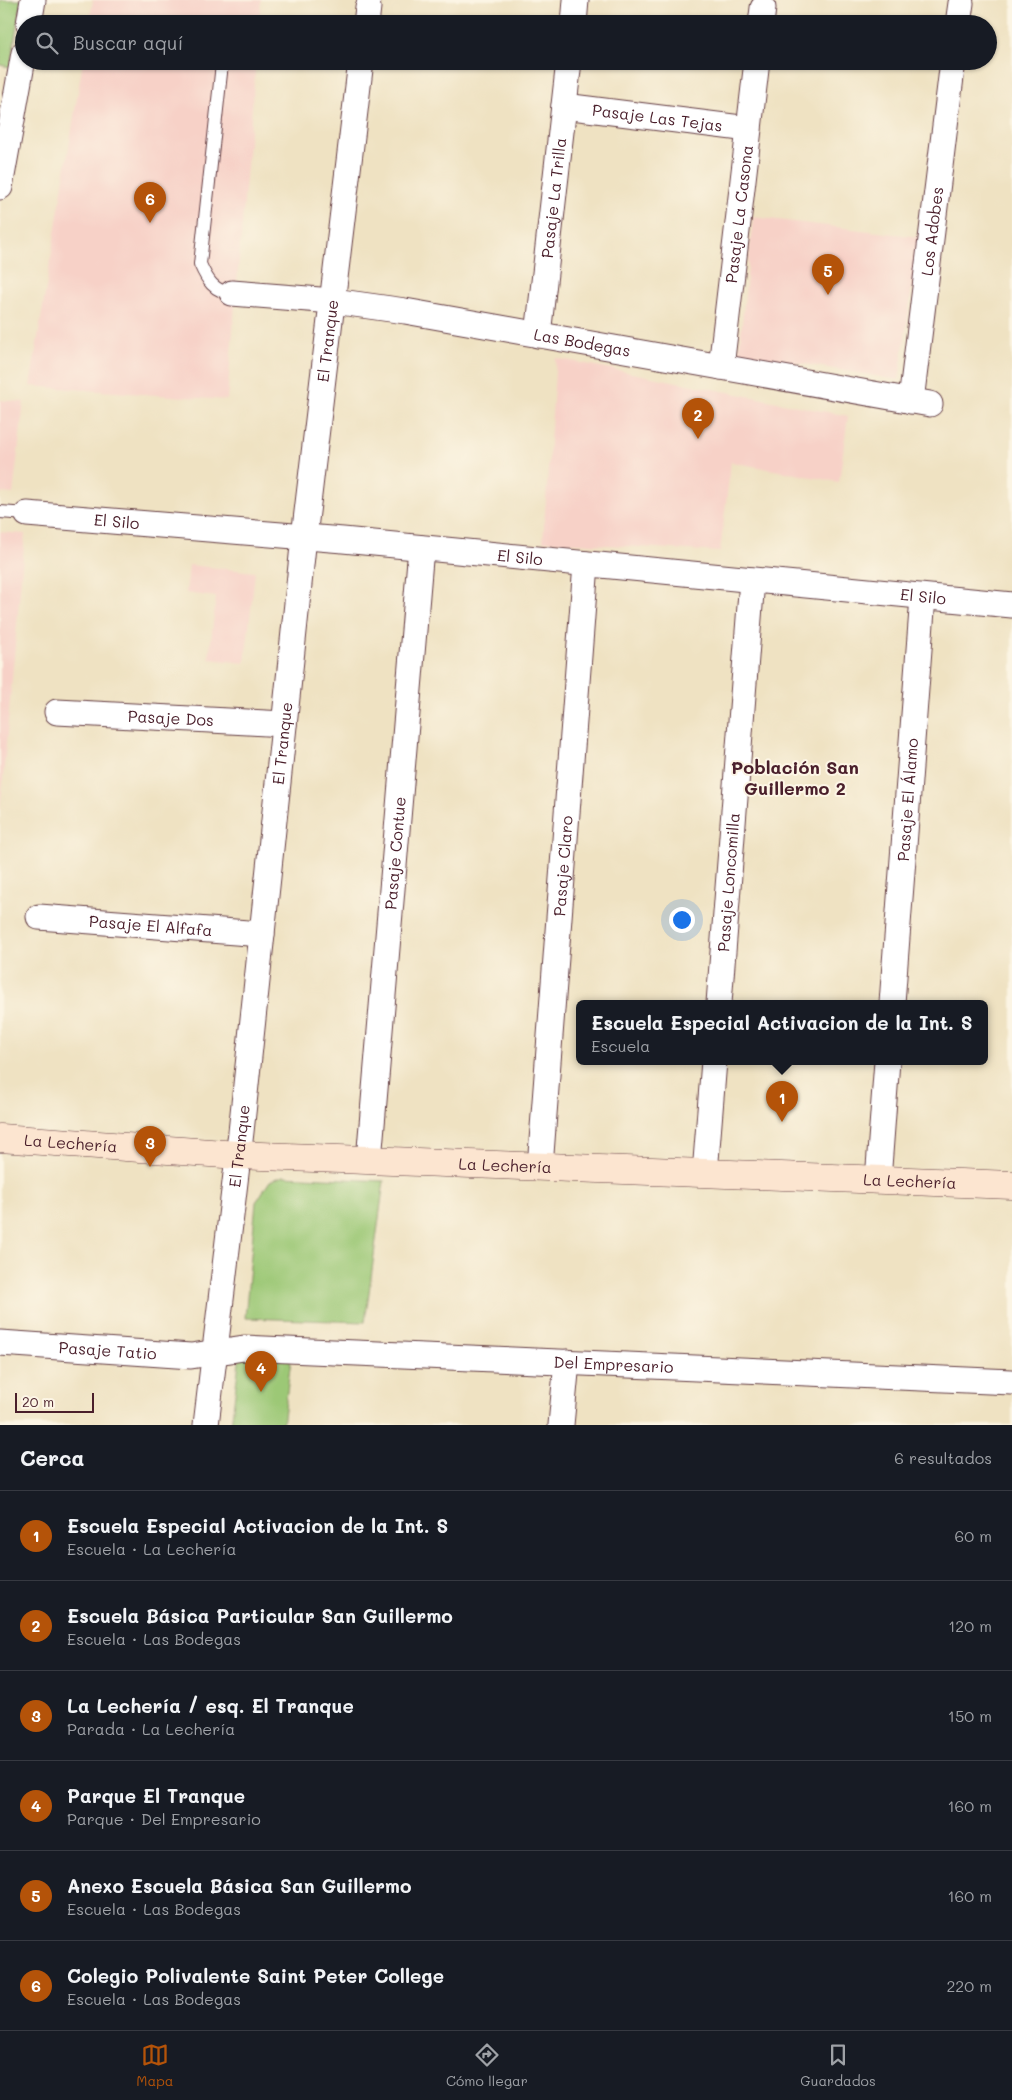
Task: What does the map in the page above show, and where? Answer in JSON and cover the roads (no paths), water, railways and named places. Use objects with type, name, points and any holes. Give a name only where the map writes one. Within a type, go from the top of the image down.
[{"type":"street","points":[[30,15],[33,0]]},
{"type":"street","points":[[575,15],[576,0]]},
{"type":"street","points":[[0,187],[21,70]]},
{"type":"street","name":"El Tranque","points":[[206,1425],[238,1155],[304,537],[360,70]]},
{"type":"street","name":"Pasaje La Trilla","points":[[538,335],[568,70]]},
{"type":"street","name":"Pasaje La Casona","points":[[721,367],[756,70]]},
{"type":"street","name":"Los Adobes","points":[[920,402],[953,70]]},
{"type":"street","name":"Pasaje Las Tejas","points":[[564,106],[749,129]]},
{"type":"street","name":"Las Bodegas","points":[[232,293],[333,301],[920,402]]},
{"type":"street","name":"El Silo","points":[[28,514],[304,537],[1012,606]]},
{"type":"street","name":"Pasaje Contue","points":[[369,1160],[421,548]]},
{"type":"street","name":"Pasaje Claro","points":[[540,1167],[586,564]]},
{"type":"street","name":"Pasaje Loncomilla","points":[[718,1000],[752,580]]},
{"type":"street","name":"Pasaje El Álamo","points":[[892,1000],[923,597]]},
{"type":"street","name":"Pasaje Dos","points":[[57,712],[284,724]]},
{"type":"street","name":"Pasaje El Alfafa","points":[[39,917],[262,934]]},
{"type":"street","points":[[705,1173],[714,1065]]},
{"type":"street","points":[[878,1180],[887,1065]]},
{"type":"street","name":"La Lechería","points":[[0,1138],[238,1155],[1012,1185]]},
{"type":"street","name":"Pasaje Tatio","points":[[0,1342],[191,1356],[215,1351]]},
{"type":"street","name":"Del Empresario","points":[[215,1351],[244,1348],[1012,1382]]},
{"type":"street","points":[[561,1425],[567,1362]]},
{"type":"lane","points":[[221,70],[200,264],[208,282],[223,292],[232,293]]},
{"type":"lane","points":[[0,512],[28,514]]},
{"type":"place","name":"Colegio Polivalente Saint Peter College","points":[[150,223]]},
{"type":"place","name":"Anexo Escuela Básica San Guillermo","points":[[828,295]]},
{"type":"place","name":"Escuela Básica Particular San Guillermo","points":[[698,439]]},
{"type":"place","name":"Escuela Especial Activacion de la Int. S","points":[[782,1122]]},
{"type":"place","name":"La Lechería / esq. El Tranque","points":[[150,1167]]},
{"type":"place","name":"Parque El Tranque","points":[[261,1392]]},
{"type":"district","name":"Población San Guillermo 2","points":[[795,778]]}]
